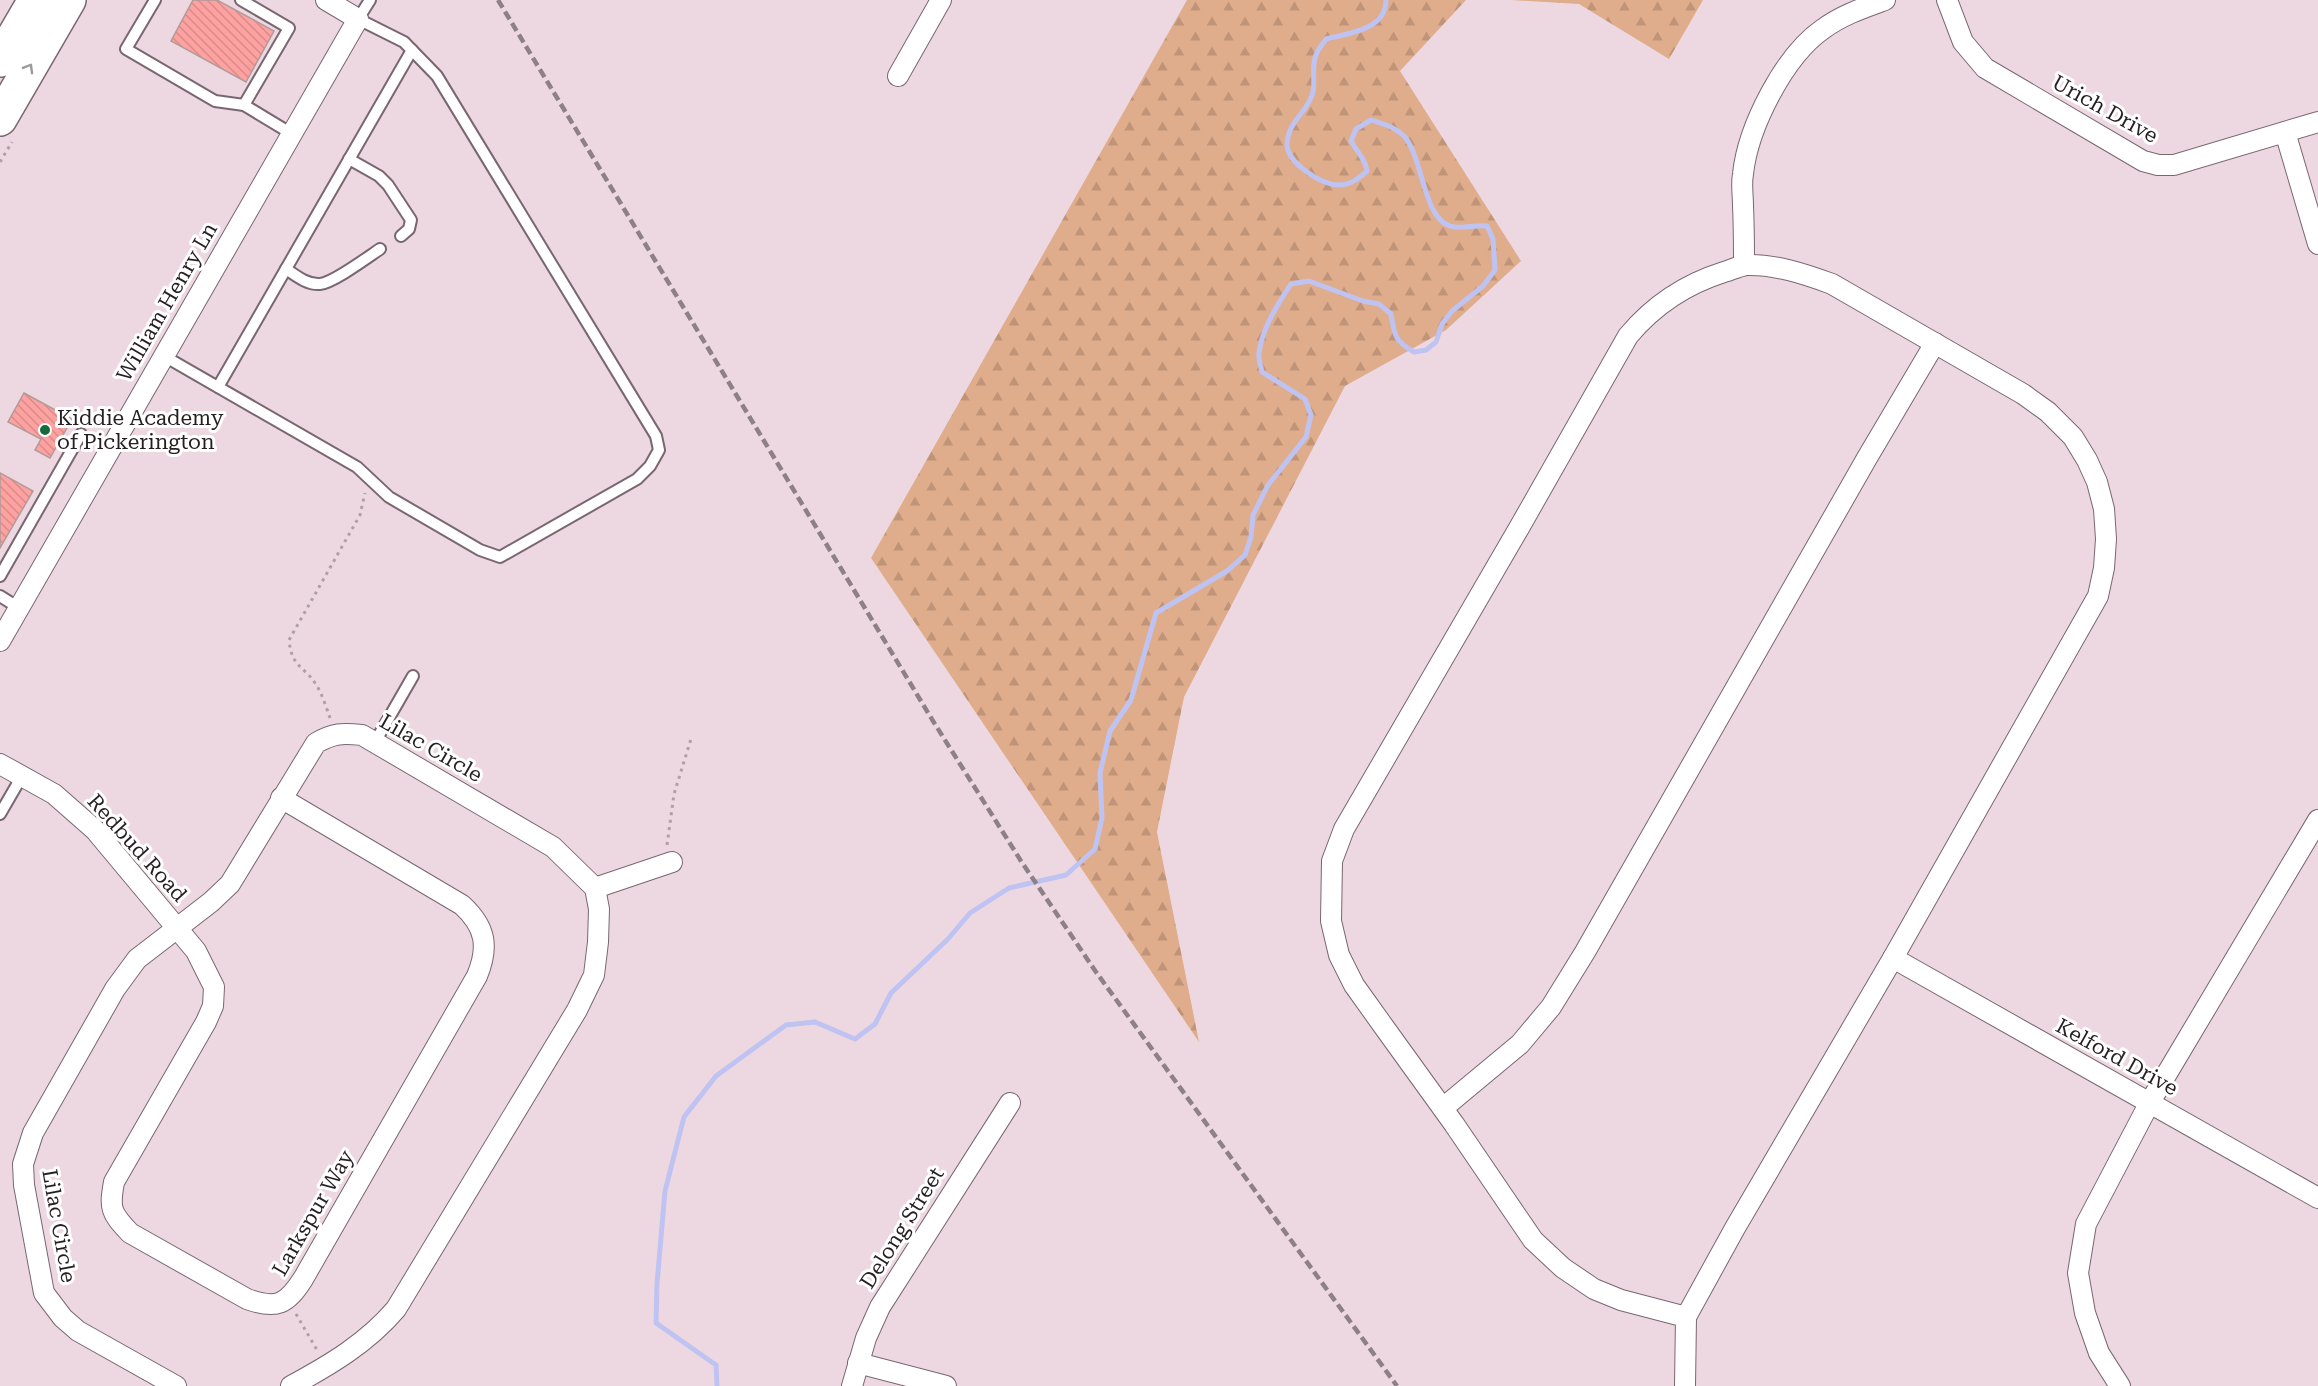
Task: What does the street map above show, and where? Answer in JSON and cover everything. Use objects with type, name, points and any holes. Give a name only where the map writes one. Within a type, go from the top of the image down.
[{"type":"highway","points":[[0,60],[35,0]]},
{"type":"highway","points":[[0,118],[69,0]]},
{"type":"street","points":[[326,0],[358,19]]},
{"type":"street","points":[[898,76],[941,0]]},
{"type":"street","points":[[1744,265],[1742,174],[1752,133],[1771,96],[1791,63],[1805,45],[1822,30],[1848,15],[1885,0]]},
{"type":"street","name":"Urich Drive","points":[[1947,0],[1963,42],[1985,68],[2143,161],[2158,165],[2174,165],[2318,122]]},
{"type":"street","name":"William Henry Ln","points":[[0,641],[358,19]]},
{"type":"street","points":[[2285,132],[2318,244]]},
{"type":"street","points":[[1685,1386],[1686,1317],[2098,596],[2104,568],[2106,539],[2104,509],[2097,482],[2087,460],[2073,437],[2048,412],[2023,394],[1832,284],[1800,273],[1744,265],[1709,276],[1675,294],[1645,316],[1628,336],[1344,828],[1332,861],[1331,921],[1339,955],[1354,984],[1443,1108],[1533,1240],[1563,1268],[1594,1289],[1621,1300],[1686,1317]]},
{"type":"street","points":[[1443,1108],[1520,1044],[1551,1007],[1597,932],[1935,343]]},
{"type":"street","name":"Lilac Circle","points":[[176,1386],[78,1331],[63,1318],[44,1293],[24,1185],[23,1164],[33,1133],[115,989],[137,959],[230,884],[316,743],[335,734],[362,735],[553,846],[595,888]]},
{"type":"street","name":"Redbud Road","points":[[0,764],[54,794],[94,830],[177,928]]},
{"type":"street","name":"Larkspur Way","points":[[177,928],[196,951],[214,987],[213,1006],[114,1182],[110,1204],[115,1217],[130,1233],[247,1299],[262,1304],[291,1298],[477,976],[485,947],[482,930],[474,916],[462,905],[281,798]]},
{"type":"street","points":[[2120,1386],[2099,1353],[2085,1313],[2078,1273],[2086,1224],[2150,1102],[2318,820]]},
{"type":"street","points":[[291,1386],[327,1366],[364,1340],[382,1326],[396,1309],[578,1010],[594,975],[599,909],[595,888],[668,863]]},
{"type":"street","name":"Kelford Drive","points":[[1893,958],[2318,1198]]},
{"type":"street","name":"Delong Street","points":[[852,1386],[866,1338],[880,1308],[1010,1103]]},
{"type":"street","points":[[858,1363],[946,1386]]},
{"type":"lane","points":[[155,0],[126,49],[215,102],[244,105],[292,134]]},
{"type":"lane","points":[[241,0],[289,28],[244,105]]},
{"type":"lane","points":[[164,356],[357,467],[389,497],[480,550],[500,557],[637,479],[650,466],[659,450],[656,436],[437,75],[404,42],[358,19],[370,0]]},
{"type":"lane","points":[[218,387],[412,50]]},
{"type":"lane","points":[[349,159],[379,176],[388,185],[411,220],[409,229],[401,236]]},
{"type":"lane","points":[[286,269],[308,282],[320,284],[380,249]]},
{"type":"lane","points":[[0,576],[81,434]]},
{"type":"lane","points":[[0,596],[19,608]]},
{"type":"lane","points":[[375,742],[413,676]]},
{"type":"lane","points":[[0,814],[22,776]]},
{"type":"path","points":[[335,734],[315,682],[297,666],[290,652],[290,640],[360,515],[364,494],[378,487]]},
{"type":"path","points":[[668,863],[674,794],[691,739]]},
{"type":"path","points":[[287,1299],[327,1366]]},
{"type":"green space","points":[[1187,0],[1466,0],[1400,71],[1521,261],[1446,330],[1345,386],[1184,697],[1157,832],[1199,1042],[871,558]]},
{"type":"green space","points":[[1511,0],[1703,0],[1669,59],[1579,4]]},
{"type":"building","points":[[193,0],[217,0],[274,31],[246,82],[171,41]]},
{"type":"building","name":"Kiddie Academy of Pickerington","points":[[24,393],[72,419],[50,458],[35,450],[41,439],[8,422]]},
{"type":"building","name":"Kiddie Academy of Pickerington","points":[[0,473],[33,491],[0,548]]},
{"type":"waterway","points":[[717,1386],[716,1365],[656,1323],[665,1191],[684,1117],[716,1076],[786,1025],[815,1022],[855,1039],[875,1024],[891,993],[948,939],[970,913],[1009,888],[1066,875],[1095,849],[1102,818],[1100,773],[1110,731],[1131,700],[1156,613],[1227,571],[1245,555],[1251,537],[1253,515],[1268,485],[1306,437],[1311,415],[1305,399],[1262,372],[1259,358],[1267,325],[1291,284],[1309,281],[1363,301],[1379,304],[1391,314],[1399,341],[1414,352],[1426,350],[1436,342],[1442,324],[1452,311],[1483,286],[1495,270],[1493,239],[1487,226],[1455,227],[1441,221],[1429,200],[1410,146],[1397,130],[1371,120],[1356,129],[1351,141],[1363,159],[1367,171],[1355,181],[1343,185],[1332,184],[1315,177],[1299,166],[1289,152],[1287,145],[1289,132],[1307,106],[1312,94],[1314,61],[1319,49],[1326,39],[1355,32],[1373,24],[1380,18],[1386,0]]},
{"type":"railway","points":[[498,0],[933,721],[1021,861],[1096,972],[1397,1386]]},
{"type":"place","name":"Kiddie Academy of Pickerington","points":[[45,430]]}]
